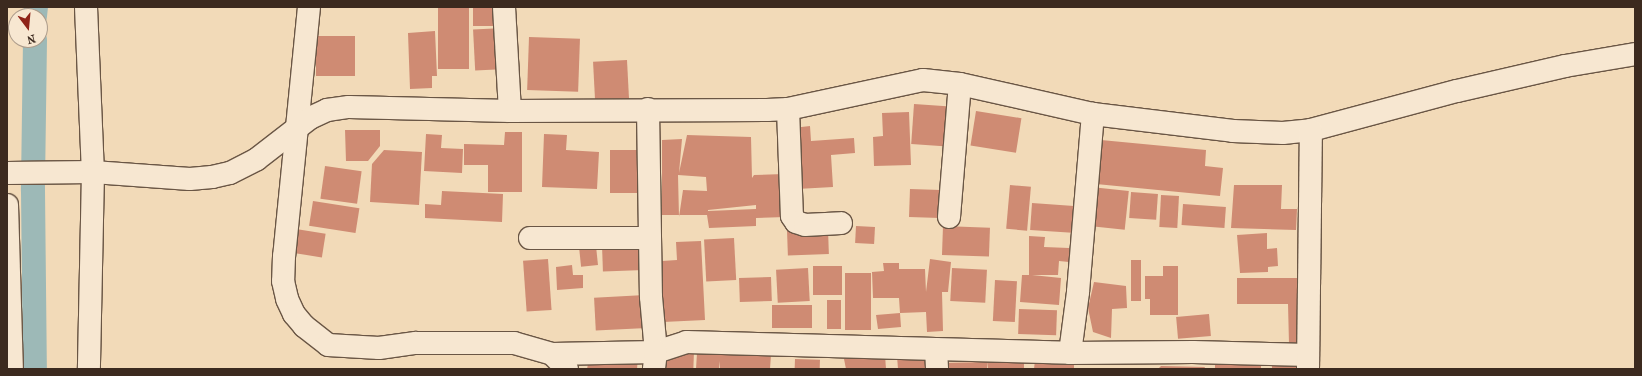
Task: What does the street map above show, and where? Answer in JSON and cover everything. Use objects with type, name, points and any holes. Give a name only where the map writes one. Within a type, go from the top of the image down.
[{"type":"street","points":[[86,7],[93,172],[88,369]]},
{"type":"street","points":[[309,7],[298,128],[288,201],[283,282],[287,299],[294,314],[314,334],[328,345],[341,347],[491,342],[514,343],[552,354],[655,360],[686,342],[937,359],[1070,353],[1193,352],[1308,362],[1311,130]]},
{"type":"street","points":[[504,7],[510,111]]},
{"type":"street","points":[[12,173],[93,172],[190,179],[212,177],[230,173],[257,159],[310,118],[327,110],[349,107],[510,111],[788,109],[923,80],[960,84],[1094,114],[1261,134],[1311,130],[1457,91],[1565,66],[1635,54]]},
{"type":"street","points":[[949,217],[960,84]]},
{"type":"street","points":[[648,109],[650,238],[655,360]]},
{"type":"street","points":[[788,109],[792,216],[796,222],[805,225],[841,223]]},
{"type":"street","points":[[1070,353],[1078,292],[1094,114]]},
{"type":"street","points":[[7,205],[12,369]]},
{"type":"street","points":[[530,238],[650,238]]},
{"type":"street","points":[[552,354],[567,369]]},
{"type":"building","points":[[438,7],[469,7],[469,69],[438,69]]},
{"type":"building","points":[[473,7],[501,7],[501,26],[473,26]]},
{"type":"building","points":[[504,28],[506,69],[475,71],[473,30]]},
{"type":"building","points":[[435,31],[437,76],[432,76],[432,88],[410,89],[408,33]]},
{"type":"building","points":[[316,36],[355,36],[355,76],[316,76]]},
{"type":"building","points":[[529,37],[580,39],[578,92],[527,90]]},
{"type":"building","points":[[627,60],[629,100],[595,102],[593,62]]},
{"type":"building","points":[[914,104],[954,107],[951,147],[911,144]]},
{"type":"building","points":[[976,111],[1021,118],[1016,153],[971,146]]},
{"type":"building","points":[[909,112],[911,165],[874,166],[873,137],[883,136],[882,113]]},
{"type":"building","points":[[810,126],[811,141],[854,138],[855,153],[831,155],[833,187],[797,189],[793,128]]},
{"type":"building","points":[[345,130],[380,130],[380,146],[368,161],[346,161]]},
{"type":"building","points":[[505,132],[522,132],[522,192],[488,192],[488,165],[464,165],[464,144],[504,145]]},
{"type":"building","points":[[426,134],[442,135],[441,148],[463,149],[462,173],[424,171]]},
{"type":"building","points":[[544,134],[567,135],[566,150],[599,152],[597,189],[542,187]]},
{"type":"building","points":[[687,135],[751,137],[752,178],[754,175],[784,174],[786,217],[756,218],[756,226],[709,228],[707,215],[679,215],[662,215],[662,140],[682,139],[679,173]],"holes":[[[678,175],[706,177],[707,191],[683,190],[679,215]],[[756,205],[756,209],[708,211]]]},
{"type":"building","points":[[1101,140],[1206,150],[1205,166],[1223,168],[1220,196],[1096,184]]},
{"type":"building","points":[[384,150],[422,152],[419,205],[370,202],[372,164]]},
{"type":"building","points":[[610,150],[640,150],[640,193],[610,193]]},
{"type":"building","points":[[325,166],[362,171],[357,204],[320,199]]},
{"type":"building","points":[[1010,185],[1031,187],[1027,231],[1006,229]]},
{"type":"building","points":[[1234,185],[1282,185],[1281,209],[1297,209],[1296,230],[1231,228]]},
{"type":"building","points":[[1091,187],[1129,191],[1125,230],[1087,226]]},
{"type":"building","points":[[910,189],[941,190],[940,218],[909,217]]},
{"type":"building","points":[[442,191],[503,194],[502,222],[425,218],[425,204],[441,205]]},
{"type":"building","points":[[1131,192],[1158,194],[1156,220],[1129,218]]},
{"type":"building","points":[[1161,195],[1179,196],[1177,228],[1159,227]]},
{"type":"building","points":[[313,201],[359,208],[356,233],[309,226]]},
{"type":"building","points":[[1032,203],[1074,206],[1072,233],[1030,230]]},
{"type":"building","points":[[1183,204],[1226,207],[1224,228],[1182,225]]},
{"type":"building","points":[[856,226],[875,227],[874,244],[855,243]]},
{"type":"building","points":[[943,226],[990,228],[989,257],[942,255]]},
{"type":"building","points":[[296,229],[326,234],[322,257],[292,253]]},
{"type":"building","points":[[828,229],[829,254],[788,255],[787,230]]},
{"type":"building","points":[[1267,233],[1267,249],[1277,248],[1278,266],[1268,267],[1268,272],[1240,273],[1237,235]]},
{"type":"building","points":[[1029,236],[1045,237],[1044,247],[1069,248],[1069,262],[1059,261],[1058,275],[1032,275],[1061,278],[1059,305],[1020,302],[1022,275],[1029,275]]},
{"type":"building","points":[[734,238],[736,280],[706,282],[704,240]]},
{"type":"building","points":[[701,241],[705,320],[663,322],[662,261],[677,260],[676,242]]},
{"type":"building","points":[[643,244],[644,270],[603,271],[602,245]]},
{"type":"building","points":[[596,246],[598,265],[581,267],[579,248]]},
{"type":"building","points":[[548,259],[552,310],[527,312],[523,261]]},
{"type":"building","points":[[930,259],[951,262],[948,292],[942,292],[943,331],[927,332],[926,312],[900,313],[899,298],[873,298],[872,272],[884,271],[883,263],[899,263],[899,269],[925,269],[926,292]]},
{"type":"building","points":[[1131,260],[1141,260],[1141,301],[1131,301]]},
{"type":"building","points":[[572,265],[573,275],[583,275],[583,288],[557,290],[556,267]]},
{"type":"building","points":[[813,266],[842,266],[842,295],[813,295]]},
{"type":"building","points":[[1163,266],[1178,266],[1178,315],[1150,315],[1150,299],[1145,299],[1145,276],[1163,276]]},
{"type":"building","points":[[808,268],[810,301],[778,303],[776,270]]},
{"type":"building","points":[[952,268],[987,270],[985,303],[950,301]]},
{"type":"building","points":[[845,273],[871,273],[871,330],[845,330]]},
{"type":"building","points":[[771,277],[772,301],[740,302],[739,278]]},
{"type":"building","points":[[1237,278],[1303,278],[1303,344],[1289,344],[1288,304],[1237,304]]},
{"type":"building","points":[[995,280],[1017,281],[1015,322],[993,321]]},
{"type":"building","points":[[1094,282],[1126,286],[1127,308],[1112,309],[1111,338],[1093,332],[1088,308]]},
{"type":"building","points":[[645,295],[647,328],[596,331],[594,298]]},
{"type":"building","points":[[827,300],[841,300],[841,329],[827,329]]},
{"type":"building","points":[[772,305],[812,305],[812,328],[772,328]]},
{"type":"building","points":[[1019,309],[1057,310],[1056,335],[1018,334]]},
{"type":"building","points":[[900,313],[901,327],[878,329],[876,315]]},
{"type":"building","points":[[1209,314],[1211,336],[1178,339],[1176,317]]},
{"type":"building","points":[[666,350],[694,351],[693,369],[665,369]]},
{"type":"building","points":[[697,353],[771,355],[770,369],[720,369],[720,361],[719,369],[696,369]]},
{"type":"building","points":[[885,355],[886,369],[846,369],[844,359]]},
{"type":"building","points":[[606,356],[638,357],[637,369],[587,369],[588,364],[606,364]]},
{"type":"building","points":[[897,356],[931,358],[931,369],[898,369]]},
{"type":"building","points":[[795,359],[820,360],[820,369],[795,369]]},
{"type":"building","points":[[1035,360],[1074,362],[1074,369],[1034,369]]},
{"type":"building","points":[[1272,360],[1302,360],[1302,369],[1272,369]]},
{"type":"building","points":[[1215,361],[1261,361],[1261,369],[1215,369]]},
{"type":"building","points":[[987,362],[1024,363],[1024,369],[988,369]]},
{"type":"building","points":[[987,362],[987,369],[942,369],[941,363]]},
{"type":"building","points":[[1161,366],[1205,367],[1204,369],[1158,369]]},
{"type":"waterway","points":[[35,48],[33,191],[35,369]]}]
